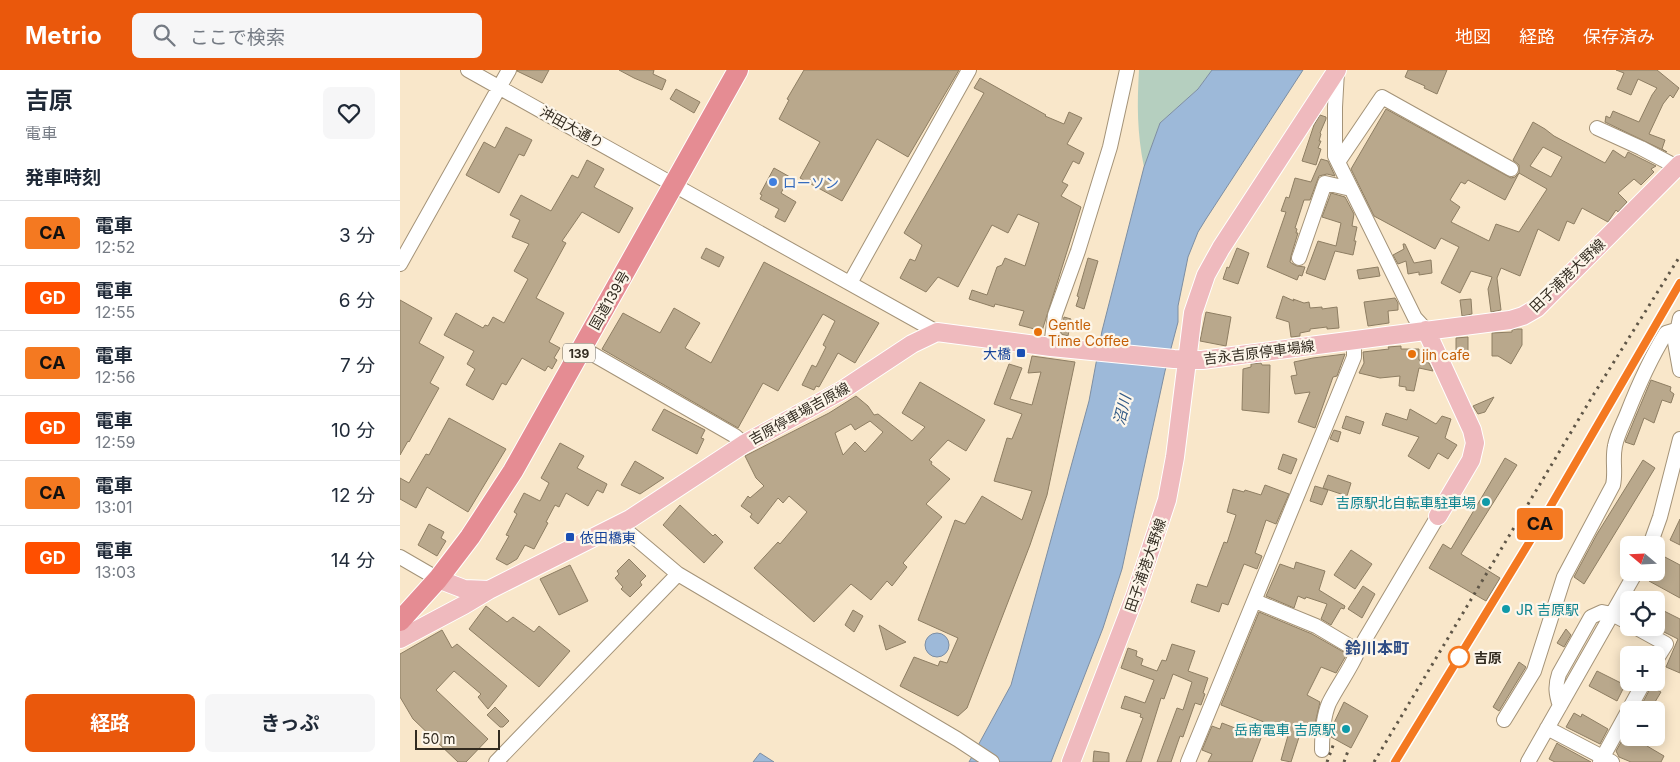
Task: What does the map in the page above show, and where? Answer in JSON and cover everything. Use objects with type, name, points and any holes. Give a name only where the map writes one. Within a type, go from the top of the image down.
[{"type":"highway","name":"国道139号","points":[[400,621],[438,579],[470,537],[513,471],[738,70]]},
{"type":"main road","name":"吉永吉原停車場線","points":[[1337,71],[1221,248],[1206,276],[1180,360],[1214,359],[1426,330]]},
{"type":"main road","name":"田子浦港大野線","points":[[1426,330],[1510,320],[1523,316],[1537,308],[1679,166]]},
{"type":"main road","points":[[1426,330],[1472,430],[1475,443],[1471,460],[1438,516]]},
{"type":"main road","points":[[938,332],[1051,347],[1180,360]]},
{"type":"main road","name":"吉原停車場吉原線","points":[[438,579],[464,589],[489,590],[620,525],[744,444],[841,391],[912,344],[938,332]]},
{"type":"main road","name":"田子浦港大野線","points":[[1071,762],[1135,596],[1166,500],[1175,457],[1180,360]]},
{"type":"main road","points":[[400,639],[464,606],[489,590]]},
{"type":"street","name":"沖田大通り","points":[[468,70],[938,332]]},
{"type":"street","points":[[400,264],[509,70]]},
{"type":"street","points":[[850,282],[969,70]]},
{"type":"street","points":[[1051,347],[1055,315],[1078,251],[1110,147],[1127,70]]},
{"type":"street","points":[[1337,71],[1335,156],[1415,318],[1426,330]]},
{"type":"street","points":[[1338,162],[1382,97],[1511,170]]},
{"type":"street","points":[[1597,128],[1679,166]]},
{"type":"street","points":[[1299,258],[1325,183],[1351,189]]},
{"type":"street","points":[[1678,324],[1676,350],[1680,370]]},
{"type":"street","points":[[1504,720],[1534,671],[1564,577],[1612,485],[1615,475],[1613,459],[1615,443],[1639,382],[1666,333],[1678,324]]},
{"type":"street","points":[[1188,762],[1354,357],[1352,340]]},
{"type":"street","points":[[582,348],[735,436],[744,444]]},
{"type":"street","points":[[1653,536],[1680,439]]},
{"type":"street","points":[[1322,750],[1322,732],[1328,705],[1438,516]]},
{"type":"street","points":[[620,525],[678,574],[957,739],[992,762]]},
{"type":"street","points":[[400,557],[438,579]]},
{"type":"street","points":[[496,762],[678,574]]},
{"type":"street","points":[[1528,762],[1631,581]]},
{"type":"street","points":[[1255,601],[1316,626],[1358,651]]},
{"type":"street","points":[[1612,614],[1620,618]]},
{"type":"street","points":[[1652,636],[1666,644],[1665,646]]},
{"type":"street","points":[[1547,728],[1605,760],[1640,691]]},
{"type":"green space","points":[[1139,70],[1212,70],[1198,89],[1160,123],[1144,167],[1138,118]]},
{"type":"water","name":"沼川","points":[[1212,70],[1303,70],[1198,232],[1188,257],[1178,306],[1178,322],[1165,371],[1122,569],[1103,628],[1051,762],[969,762],[1011,685],[1089,401],[1102,331],[1144,167],[1160,123],[1198,89]]},
{"type":"water","points":[[937,633],[942,634],[948,640],[948,650],[942,656],[937,657],[932,656],[926,650],[925,645],[926,640],[932,634]]},
{"type":"water","points":[[760,753],[774,762],[753,762]]},
{"type":"building","points":[[518,70],[549,70],[542,83]]},
{"type":"building","points":[[619,70],[654,70],[653,74],[666,80],[662,90]]},
{"type":"building","points":[[804,70],[959,70],[908,157],[877,139],[842,201],[800,178],[820,142],[779,119],[789,100],[787,99]]},
{"type":"building","points":[[1408,70],[1447,70],[1437,94],[1405,77]]},
{"type":"building","points":[[1616,70],[1657,70],[1679,88],[1673,98],[1670,95],[1663,104],[1649,134],[1665,140],[1662,149],[1667,152],[1605,122],[1606,116],[1610,118],[1613,111],[1639,122],[1657,88],[1638,79],[1631,95],[1617,89],[1624,73]]},
{"type":"building","points":[[980,78],[1045,116],[1064,124],[1069,112],[1082,118],[1067,144],[1084,153],[1079,164],[1073,161],[1062,182],[1068,185],[1061,196],[1081,207],[1042,331],[1019,325],[1024,311],[995,304],[994,307],[969,299],[972,290],[987,295],[997,267],[1002,265],[1005,258],[1025,266],[1039,223],[1018,214],[1008,233],[992,225],[958,287],[938,277],[926,292],[900,278],[910,259],[915,261],[922,245],[904,233],[984,93],[974,88]]},
{"type":"building","points":[[676,89],[700,102],[694,113],[670,99]]},
{"type":"building","points":[[1386,109],[1511,178],[1519,173],[1519,165],[1513,160],[1533,122],[1554,136],[1605,163],[1613,150],[1625,158],[1628,152],[1656,166],[1651,169],[1654,172],[1641,185],[1634,179],[1618,193],[1627,202],[1618,212],[1616,210],[1608,222],[1582,208],[1574,224],[1567,221],[1559,241],[1538,229],[1520,276],[1501,268],[1497,278],[1501,310],[1491,312],[1488,289],[1492,277],[1471,271],[1460,293],[1441,283],[1459,247],[1441,238],[1435,249],[1374,216],[1351,169]],"holes":[[[1543,147],[1562,157],[1551,177],[1530,166]],[[1519,173],[1547,189],[1519,232],[1496,224],[1489,241],[1451,222],[1460,207],[1450,200],[1461,182],[1465,184],[1468,180],[1505,200]]]},
{"type":"building","points":[[1320,115],[1326,117],[1326,119],[1320,133],[1319,141],[1321,141],[1318,148],[1321,149],[1316,165],[1302,161],[1314,125]]},
{"type":"building","points":[[506,127],[532,140],[524,156],[519,154],[499,193],[466,175],[484,142],[495,148]]},
{"type":"building","points":[[1321,159],[1328,161],[1335,176],[1327,174],[1319,176],[1310,200],[1304,200],[1295,228],[1297,229],[1296,233],[1298,233],[1290,262],[1297,266],[1305,267],[1302,276],[1299,275],[1297,280],[1267,267],[1286,212],[1281,211],[1286,197],[1289,198],[1295,178],[1311,182]]},
{"type":"building","points":[[587,160],[604,169],[594,187],[633,208],[619,233],[582,212],[562,241],[566,243],[536,298],[564,313],[549,342],[560,348],[554,358],[557,360],[552,369],[548,366],[545,371],[522,358],[506,385],[502,383],[493,400],[466,385],[475,369],[467,364],[474,351],[444,335],[456,313],[483,328],[485,325],[488,326],[493,317],[504,323],[528,279],[514,271],[529,244],[512,237],[520,220],[510,215],[521,195],[551,211],[572,175],[578,178]]},
{"type":"building","points":[[774,168],[790,177],[781,193],[796,202],[785,222],[775,217],[779,209],[760,199],[762,195],[760,194]]},
{"type":"building","points":[[1331,193],[1345,197],[1354,214],[1352,226],[1357,227],[1353,255],[1335,251],[1325,280],[1306,273],[1318,241],[1336,246],[1341,223],[1322,217]]},
{"type":"building","points":[[1403,244],[1405,244],[1414,263],[1431,260],[1432,273],[1419,275],[1419,272],[1408,274],[1406,261],[1398,264],[1393,255],[1404,249]]},
{"type":"building","points":[[706,248],[724,257],[719,267],[701,258]]},
{"type":"building","points":[[1237,248],[1249,253],[1238,284],[1223,279]]},
{"type":"building","points":[[1088,258],[1098,261],[1084,309],[1076,306]]},
{"type":"building","points":[[764,262],[879,323],[855,363],[838,353],[819,387],[816,386],[814,390],[802,385],[812,365],[816,367],[826,347],[823,345],[835,321],[823,314],[778,391],[763,383],[738,428],[602,349],[623,313],[660,333],[674,308],[700,323],[685,348],[711,363]]},
{"type":"building","points":[[1378,267],[1380,276],[1359,279],[1357,270]]},
{"type":"building","points":[[1283,296],[1294,301],[1293,299],[1304,303],[1309,302],[1310,308],[1337,307],[1339,328],[1310,329],[1310,331],[1300,333],[1300,336],[1291,337],[1289,322],[1276,318]]},
{"type":"building","points":[[1395,298],[1398,303],[1398,310],[1388,311],[1389,323],[1368,326],[1364,302]]},
{"type":"building","points":[[1471,299],[1472,314],[1462,316],[1460,300]]},
{"type":"building","points":[[400,300],[432,318],[419,343],[444,357],[430,383],[439,388],[400,455]]},
{"type":"building","points":[[1206,312],[1231,317],[1226,346],[1200,341]]},
{"type":"building","points":[[1064,317],[1071,319],[1068,336],[1061,334]]},
{"type":"building","points":[[1522,329],[1522,345],[1511,364],[1498,356],[1492,356],[1492,333],[1512,332],[1512,330]]},
{"type":"building","points":[[1468,337],[1468,356],[1456,356],[1456,338]]},
{"type":"building","points":[[1401,346],[1401,349],[1419,349],[1419,360],[1429,363],[1433,371],[1419,368],[1414,391],[1406,390],[1406,387],[1399,386],[1400,376],[1380,378],[1359,373],[1364,363],[1363,352]]},
{"type":"building","points":[[1345,354],[1337,376],[1333,377],[1315,428],[1298,422],[1310,392],[1295,394],[1291,376],[1297,375],[1294,362]]},
{"type":"building","points":[[1032,356],[1075,362],[1047,495],[1030,545],[967,708],[958,716],[900,686],[914,657],[938,666],[940,661],[947,663],[958,638],[918,620],[955,520],[965,524],[982,496],[1022,520],[1032,491],[994,481],[1007,438],[1012,439],[1022,414],[994,404],[1009,364],[1022,368],[1010,399],[1032,405],[1041,372],[1028,373]]},
{"type":"building","points":[[1261,363],[1262,365],[1270,365],[1269,413],[1242,410],[1243,369],[1251,367],[1251,364]]},
{"type":"building","points":[[1651,380],[1671,387],[1670,391],[1674,394],[1671,403],[1662,400],[1654,423],[1644,418],[1634,445],[1625,442]]},
{"type":"building","points":[[920,382],[985,420],[966,451],[948,440],[929,460],[932,462],[931,464],[950,479],[926,504],[942,517],[903,563],[907,567],[892,586],[887,581],[871,600],[851,584],[814,622],[754,568],[778,542],[780,544],[807,512],[789,496],[783,503],[778,498],[758,524],[750,517],[752,514],[741,506],[748,496],[750,498],[764,486],[756,478],[745,456],[829,413],[856,396],[868,406],[874,415],[878,414],[912,441],[925,427],[902,413]],"holes":[[[870,421],[883,432],[865,452],[855,442],[843,455],[835,433],[851,424],[855,430]]]},
{"type":"building","points":[[1494,397],[1485,412],[1478,414],[1473,406]]},
{"type":"building","points":[[664,409],[705,430],[701,438],[704,439],[697,454],[652,430]]},
{"type":"building","points":[[1410,409],[1436,424],[1442,416],[1451,419],[1445,438],[1457,445],[1448,459],[1438,453],[1429,469],[1408,456],[1419,437],[1382,425],[1386,413],[1407,420]]},
{"type":"building","points":[[1346,416],[1364,422],[1360,434],[1342,428]]},
{"type":"building","points":[[449,418],[506,449],[468,512],[427,487],[416,508],[400,499],[400,478],[409,483],[426,454],[429,455]]},
{"type":"building","points":[[1334,430],[1341,432],[1338,442],[1330,439]]},
{"type":"building","points":[[560,443],[584,456],[577,468],[607,484],[603,493],[597,490],[588,506],[566,493],[559,507],[555,505],[534,549],[525,545],[517,559],[507,565],[496,559],[509,536],[506,535],[517,514],[514,512],[524,493],[540,501],[549,483],[541,478]]},
{"type":"building","points":[[1283,454],[1297,459],[1291,474],[1278,469]]},
{"type":"building","points":[[1505,458],[1517,465],[1461,554],[1500,578],[1486,601],[1429,568],[1443,544],[1451,549]]},
{"type":"building","points":[[1643,460],[1655,468],[1584,584],[1574,577],[1597,534]]},
{"type":"building","points":[[635,461],[664,478],[640,494],[621,485]]},
{"type":"building","points":[[1328,475],[1351,483],[1347,496],[1323,488]]},
{"type":"building","points":[[1265,485],[1289,494],[1276,524],[1266,520],[1255,553],[1262,556],[1257,569],[1244,564],[1228,605],[1222,603],[1219,612],[1191,602],[1197,584],[1207,587],[1224,542],[1227,543],[1236,515],[1227,512],[1233,489],[1244,492],[1245,490],[1261,495]]},
{"type":"building","points":[[1315,486],[1328,490],[1322,505],[1310,501]]},
{"type":"building","points":[[680,505],[713,536],[715,534],[723,542],[704,563],[663,525]]},
{"type":"building","points":[[1680,519],[1680,545],[1670,540]]},
{"type":"building","points":[[429,524],[444,532],[441,538],[446,541],[437,556],[418,545]]},
{"type":"building","points":[[1351,550],[1372,564],[1355,589],[1334,575]]},
{"type":"building","points":[[1665,557],[1680,565],[1680,598],[1649,581],[1665,581]]},
{"type":"building","points":[[629,559],[646,576],[640,582],[642,585],[630,597],[621,589],[623,587],[615,578],[619,574],[617,571]]},
{"type":"building","points":[[1296,562],[1325,571],[1319,590],[1345,606],[1344,609],[1341,608],[1331,625],[1321,619],[1327,604],[1298,596],[1294,608],[1266,596],[1280,564],[1294,569]]},
{"type":"building","points":[[570,565],[588,601],[559,615],[540,579]]},
{"type":"building","points":[[1363,586],[1375,594],[1362,618],[1348,609]]},
{"type":"building","points":[[486,606],[507,622],[513,617],[534,632],[539,626],[570,651],[539,687],[469,629]]},
{"type":"building","points":[[853,610],[863,616],[854,632],[845,625]]},
{"type":"building","points":[[1259,612],[1312,634],[1347,654],[1336,673],[1321,667],[1307,695],[1320,702],[1313,733],[1301,731],[1291,762],[1281,760],[1289,732],[1221,705]]},
{"type":"building","points":[[1665,612],[1680,619],[1680,673],[1666,667],[1678,639],[1665,632]]},
{"type":"building","points":[[879,625],[906,642],[886,650]]},
{"type":"building","points":[[1566,629],[1571,635],[1564,647],[1557,643]]},
{"type":"building","points":[[442,630],[452,648],[457,644],[507,686],[488,709],[478,697],[481,694],[454,671],[436,690],[488,739],[466,762],[458,762],[413,719],[400,697],[400,654]]},
{"type":"building","points":[[1172,644],[1195,651],[1188,671],[1208,678],[1201,705],[1195,703],[1183,737],[1180,736],[1171,762],[1157,762],[1177,708],[1183,710],[1192,682],[1173,674],[1164,699],[1161,698],[1141,762],[1126,762],[1143,718],[1140,717],[1141,714],[1121,708],[1125,696],[1145,703],[1154,680],[1121,668],[1128,648],[1137,651],[1136,656],[1143,659],[1141,665],[1157,671],[1162,660],[1166,661]]},
{"type":"building","points":[[1519,662],[1526,667],[1499,711],[1493,707]]},
{"type":"building","points":[[1597,671],[1620,682],[1620,691],[1622,691],[1617,701],[1589,686]]},
{"type":"building","points":[[1649,691],[1661,692],[1656,701],[1644,701]]},
{"type":"building","name":"岳南電車 吉原駅","points":[[1344,702],[1368,716],[1351,748],[1331,737],[1332,727]]},
{"type":"building","points":[[495,707],[509,721],[503,727],[500,727],[487,715]]},
{"type":"building","points":[[1574,713],[1581,717],[1582,714],[1608,729],[1600,744],[1566,727]]},
{"type":"building","points":[[1222,723],[1261,738],[1252,762],[1208,762],[1212,754],[1202,750],[1212,726],[1220,729]]},
{"type":"building","points":[[1557,743],[1591,762],[1555,762],[1549,759]]},
{"type":"building","points":[[1620,744],[1620,746],[1647,746],[1664,756],[1661,762],[1631,762],[1619,757],[1616,751]]},
{"type":"building","points":[[1094,751],[1109,753],[1109,762],[1093,762]]},
{"type":"railway","points":[[1374,762],[1592,397],[1680,256]]},
{"type":"railway","points":[[1395,762],[1535,533],[1680,283]]},
{"type":"railway","points":[[1327,762],[1334,743]]},
{"type":"railway","points":[[1344,762],[1348,751]]},
{"type":"train","name":"CA","points":[[1395,762],[1535,533],[1680,283]]},
{"type":"place","name":"ローソン","points":[[773,182]]},
{"type":"place","name":"Gentle Time Coffee","points":[[1038,332]]},
{"type":"place","name":"大橋","points":[[1021,353]]},
{"type":"place","name":"jin cafe","points":[[1412,354]]},
{"type":"place","name":"吉原駅北自転車駐車場","points":[[1486,502]]},
{"type":"place","name":"依田橋東","points":[[570,537]]},
{"type":"place","name":"JR 吉原駅","points":[[1506,609]]},
{"type":"place","name":"吉原","points":[[1459,657]]},
{"type":"place","name":"岳南電車 吉原駅","points":[[1346,729]]},
{"type":"district","name":"鈴川本町","points":[[1377,648]]}]
